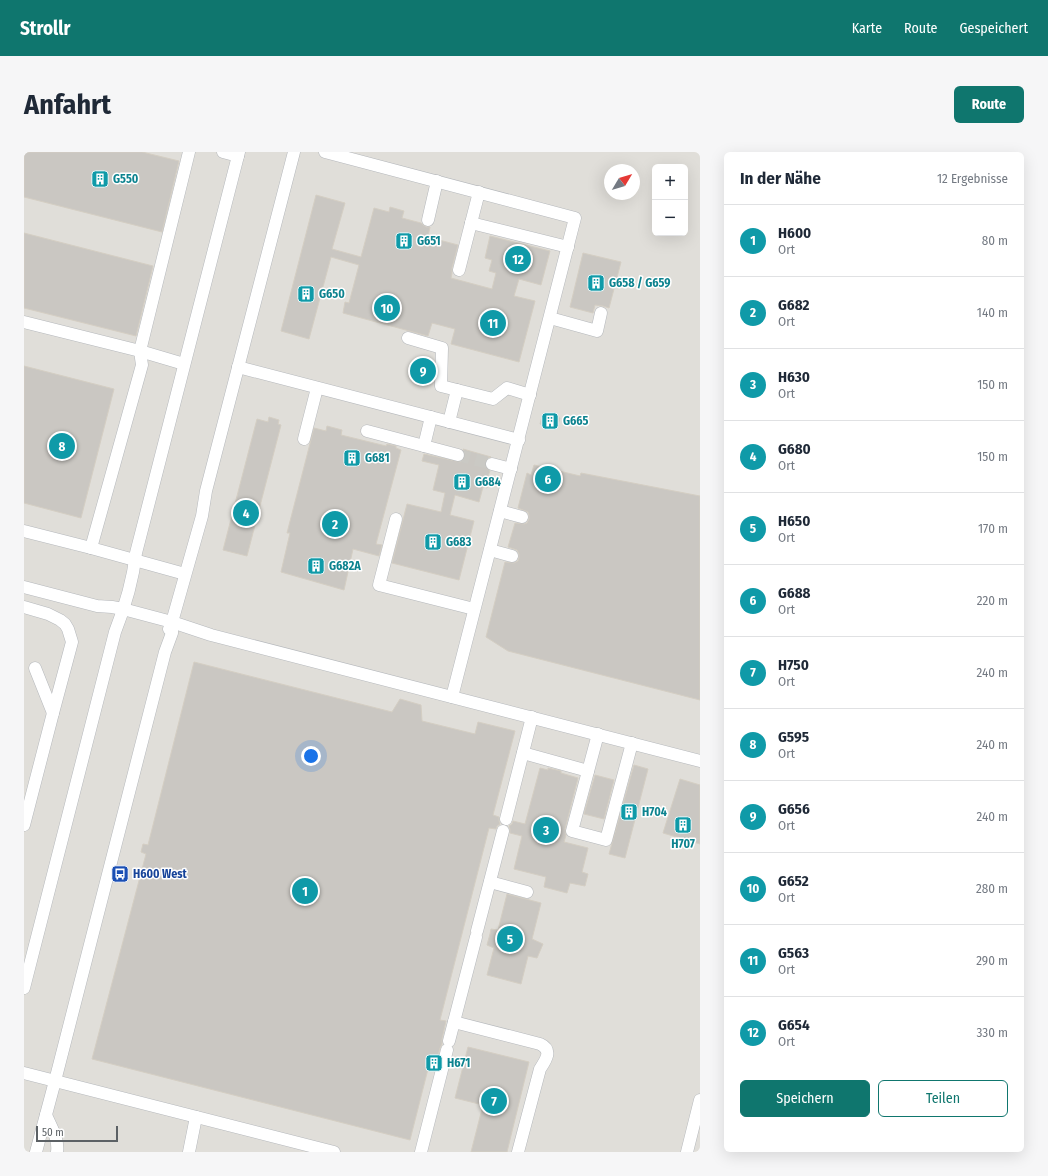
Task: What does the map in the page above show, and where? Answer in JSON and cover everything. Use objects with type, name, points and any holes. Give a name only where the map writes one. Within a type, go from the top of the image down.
[{"type":"street","points":[[91,548],[142,365],[140,351],[189,152]]},
{"type":"street","points":[[24,988],[115,632],[123,609],[238,154],[223,152]]},
{"type":"street","points":[[36,1152],[165,652],[168,632],[202,516],[206,491],[294,152]]},
{"type":"street","points":[[325,152],[575,218],[452,697]]},
{"type":"street","points":[[428,220],[437,182]]},
{"type":"street","points":[[459,270],[479,192]]},
{"type":"street","points":[[471,223],[568,247]]},
{"type":"street","points":[[550,318],[597,331],[601,313]]},
{"type":"street","points":[[24,322],[140,351],[184,364]]},
{"type":"street","points":[[408,338],[442,348],[441,386],[493,399],[507,388],[530,395]]},
{"type":"street","points":[[238,367],[518,440]]},
{"type":"street","points":[[304,439],[317,388]]},
{"type":"street","points":[[449,422],[457,390]]},
{"type":"street","points":[[424,446],[432,417]]},
{"type":"street","points":[[367,431],[458,455]]},
{"type":"street","points":[[492,464],[511,469]]},
{"type":"street","points":[[500,511],[522,517]]},
{"type":"street","points":[[396,519],[379,585],[474,610]]},
{"type":"street","points":[[24,531],[185,574]]},
{"type":"street","points":[[490,550],[512,556]]},
{"type":"street","points":[[24,587],[97,606],[123,609],[172,622],[218,637],[700,761]]},
{"type":"street","points":[[97,606],[109,614],[114,622],[115,632]]},
{"type":"street","points":[[24,607],[55,616],[65,624],[72,642],[24,825]]},
{"type":"street","points":[[35,668],[53,713]]},
{"type":"street","points":[[506,819],[532,718]]},
{"type":"street","points":[[598,734],[572,831],[606,840],[632,743]]},
{"type":"street","points":[[523,753],[588,771]]},
{"type":"street","points":[[421,1152],[503,831]]},
{"type":"street","points":[[490,882],[527,892]]},
{"type":"street","points":[[454,1022],[540,1044],[547,1049],[547,1054],[540,1069],[518,1152]]},
{"type":"street","points":[[24,1073],[334,1152]]},
{"type":"street","points":[[687,1152],[700,1104]]},
{"type":"street","points":[[46,1115],[57,1140],[57,1152]]},
{"type":"street","points":[[190,1152],[196,1117]]},
{"type":"street","points":[[48,1152],[52,1136],[52,1128]]},
{"type":"shaded area","points":[[24,152],[700,152],[700,1152],[24,1152]]},
{"type":"building","name":"G550","points":[[24,152],[142,152],[179,161],[162,232],[24,197]]},
{"type":"building","points":[[316,195],[345,203],[332,249],[361,257],[374,208],[389,212],[390,207],[404,211],[402,218],[421,223],[426,227],[430,227],[428,237],[458,245],[451,278],[492,289],[496,273],[489,271],[492,260],[485,258],[490,236],[550,251],[541,285],[519,279],[514,296],[535,301],[519,362],[451,344],[455,329],[432,323],[428,336],[343,313],[345,302],[349,303],[359,265],[331,257],[309,339],[281,331]]},
{"type":"building","points":[[24,233],[153,266],[136,336],[24,308]]},
{"type":"building","name":"G658 / G659","points":[[583,253],[621,262],[609,308],[595,305],[593,313],[570,307]]},
{"type":"building","points":[[420,360],[432,363],[427,383],[414,379]]},
{"type":"building","points":[[24,366],[114,389],[81,518],[24,503]]},
{"type":"building","name":"G665","points":[[543,413],[560,418],[557,428],[540,424]]},
{"type":"building","points":[[269,417],[279,420],[278,424],[281,425],[247,556],[223,550],[257,419],[268,422]]},
{"type":"building","points":[[327,426],[342,430],[341,435],[386,446],[387,444],[396,446],[396,448],[401,450],[376,544],[382,545],[379,556],[353,549],[344,590],[281,572],[290,533],[287,533],[314,428],[326,431]]},
{"type":"building","name":"G683","points":[[463,449],[491,457],[487,458],[485,462],[485,466],[490,471],[488,476],[490,477],[487,488],[483,487],[479,502],[455,495],[450,515],[474,521],[459,580],[392,563],[407,504],[441,512],[445,493],[433,490],[439,465],[422,461],[424,454],[460,462],[464,460],[465,457]]},
{"type":"building","points":[[534,465],[580,476],[581,473],[700,496],[700,700],[508,651],[486,637],[505,562],[514,563],[518,561],[519,558],[517,550],[508,547],[515,523],[524,524],[527,523],[529,519],[528,512],[518,508],[527,473],[531,475]]},
{"type":"building","points":[[194,662],[392,712],[400,699],[421,705],[422,721],[475,734],[478,722],[515,731],[493,815],[499,817],[500,824],[496,829],[489,828],[440,1020],[446,1021],[442,1044],[434,1071],[428,1069],[410,1140],[92,1059],[146,854],[141,852],[143,844],[148,845]]},
{"type":"building","name":"H704","points":[[634,765],[648,769],[625,858],[609,854]]},
{"type":"building","points":[[540,768],[561,771],[561,773],[578,778],[565,829],[566,835],[564,842],[588,848],[582,872],[588,874],[585,886],[570,883],[567,893],[544,887],[546,877],[514,869],[522,836],[510,833],[509,826],[513,821],[525,824]]},
{"type":"building","points":[[595,775],[614,780],[604,819],[584,814]]},
{"type":"building","points":[[680,779],[700,785],[700,844],[663,833]]},
{"type":"building","points":[[507,894],[541,903],[532,939],[543,944],[537,958],[528,956],[521,984],[487,975],[494,948],[487,945],[491,929],[498,930]]},
{"type":"building","points":[[468,1047],[529,1062],[507,1152],[471,1152],[483,1105],[455,1098]]},
{"type":"tunnel","points":[[458,455],[492,464]]},
{"type":"place","name":"G550","points":[[100,179]]},
{"type":"place","name":"G651","points":[[404,241]]},
{"type":"place","name":"G654","points":[[518,259]]},
{"type":"place","name":"G658 / G659","points":[[596,283]]},
{"type":"place","name":"G650","points":[[306,294]]},
{"type":"place","name":"G652","points":[[387,308]]},
{"type":"place","name":"G563","points":[[493,323]]},
{"type":"place","name":"G656","points":[[423,371]]},
{"type":"place","name":"G665","points":[[550,421]]},
{"type":"place","name":"G595","points":[[62,446]]},
{"type":"place","name":"G681","points":[[352,458]]},
{"type":"place","name":"G688","points":[[548,479]]},
{"type":"place","name":"G684","points":[[462,482]]},
{"type":"place","name":"G680","points":[[246,513]]},
{"type":"place","name":"G682","points":[[335,524]]},
{"type":"place","name":"G683","points":[[433,542]]},
{"type":"place","name":"G682A","points":[[316,566]]},
{"type":"place","name":"H704","points":[[629,812]]},
{"type":"place","name":"H707","points":[[683,825]]},
{"type":"place","name":"H630","points":[[546,830]]},
{"type":"place","name":"H600 West","points":[[120,874]]},
{"type":"place","name":"H600","points":[[305,891]]},
{"type":"place","name":"H650","points":[[510,939]]},
{"type":"place","name":"H671","points":[[434,1063]]},
{"type":"place","name":"H750","points":[[494,1101]]}]
